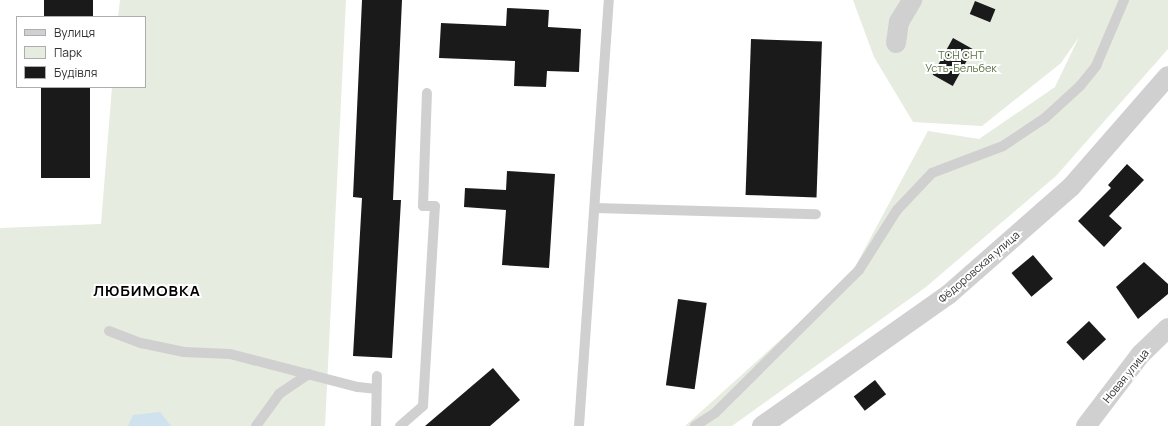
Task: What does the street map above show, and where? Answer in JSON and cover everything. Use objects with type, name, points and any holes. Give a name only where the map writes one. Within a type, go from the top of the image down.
[{"type":"street","points":[[896,43],[899,22],[912,0]]},
{"type":"street","name":"Фёдоровская улица","points":[[762,426],[948,295],[1071,187],[1168,76]]},
{"type":"street","name":"Новая улица","points":[[1086,426],[1140,355],[1168,328]]},
{"type":"lane","points":[[579,426],[609,0]]},
{"type":"lane","points":[[695,426],[733,396],[859,270],[897,210],[932,173],[1003,146],[1046,118],[1080,86],[1096,66],[1124,0]]},
{"type":"lane","points":[[400,426],[423,406],[435,206],[423,206],[427,93]]},
{"type":"lane","points":[[595,208],[816,214]]},
{"type":"lane","points":[[109,330],[141,343],[184,352],[230,354],[376,389]]},
{"type":"lane","points":[[256,426],[279,394],[309,374]]},
{"type":"lane","points":[[376,426],[377,376]]},
{"type":"green space","points":[[120,0],[346,0],[325,426],[0,426],[0,228],[101,224],[112,88],[146,88],[146,16],[118,16]]},
{"type":"green space","name":"ТСН СНТ Усть-Бельбек","points":[[853,0],[1168,0],[1168,49],[1056,176],[926,287],[732,426],[685,426],[849,278],[928,131],[979,139],[1055,87],[1079,37],[1061,63],[982,126],[913,122],[874,57]]},
{"type":"water","points":[[160,412],[171,426],[128,426],[133,415]]},
{"type":"building","points":[[44,0],[93,0],[93,16],[44,16]]},
{"type":"building","points":[[362,0],[402,0],[393,200],[401,200],[392,358],[353,356],[362,198],[353,197]]},
{"type":"building","points":[[975,1],[995,9],[990,22],[970,14]]},
{"type":"building","points":[[507,8],[549,10],[548,27],[581,29],[579,72],[547,71],[546,87],[514,86],[515,61],[439,58],[441,23],[506,26]]},
{"type":"building","points":[[953,38],[973,49],[953,86],[933,75]]},
{"type":"building","points":[[751,39],[822,41],[817,197],[746,195]]},
{"type":"building","points":[[41,88],[90,88],[90,178],[41,178]]},
{"type":"building","points":[[1127,164],[1144,180],[1109,216],[1122,228],[1104,247],[1078,221],[1111,188],[1108,185]]},
{"type":"building","points":[[507,171],[555,174],[549,268],[502,265],[506,210],[464,207],[465,188],[506,190]]},
{"type":"building","points":[[1033,255],[1053,279],[1031,297],[1012,273]]},
{"type":"building","points":[[1144,262],[1168,284],[1168,294],[1138,319],[1116,287]]},
{"type":"building","points":[[678,299],[707,303],[695,389],[666,385]]},
{"type":"building","points":[[1089,321],[1106,339],[1083,360],[1066,342]]},
{"type":"building","points":[[493,368],[520,400],[490,426],[425,426]]},
{"type":"building","points":[[875,380],[886,394],[865,411],[854,397]]},
{"type":"district","name":"ЛЮБИМОВКА","points":[[147,291]]}]
